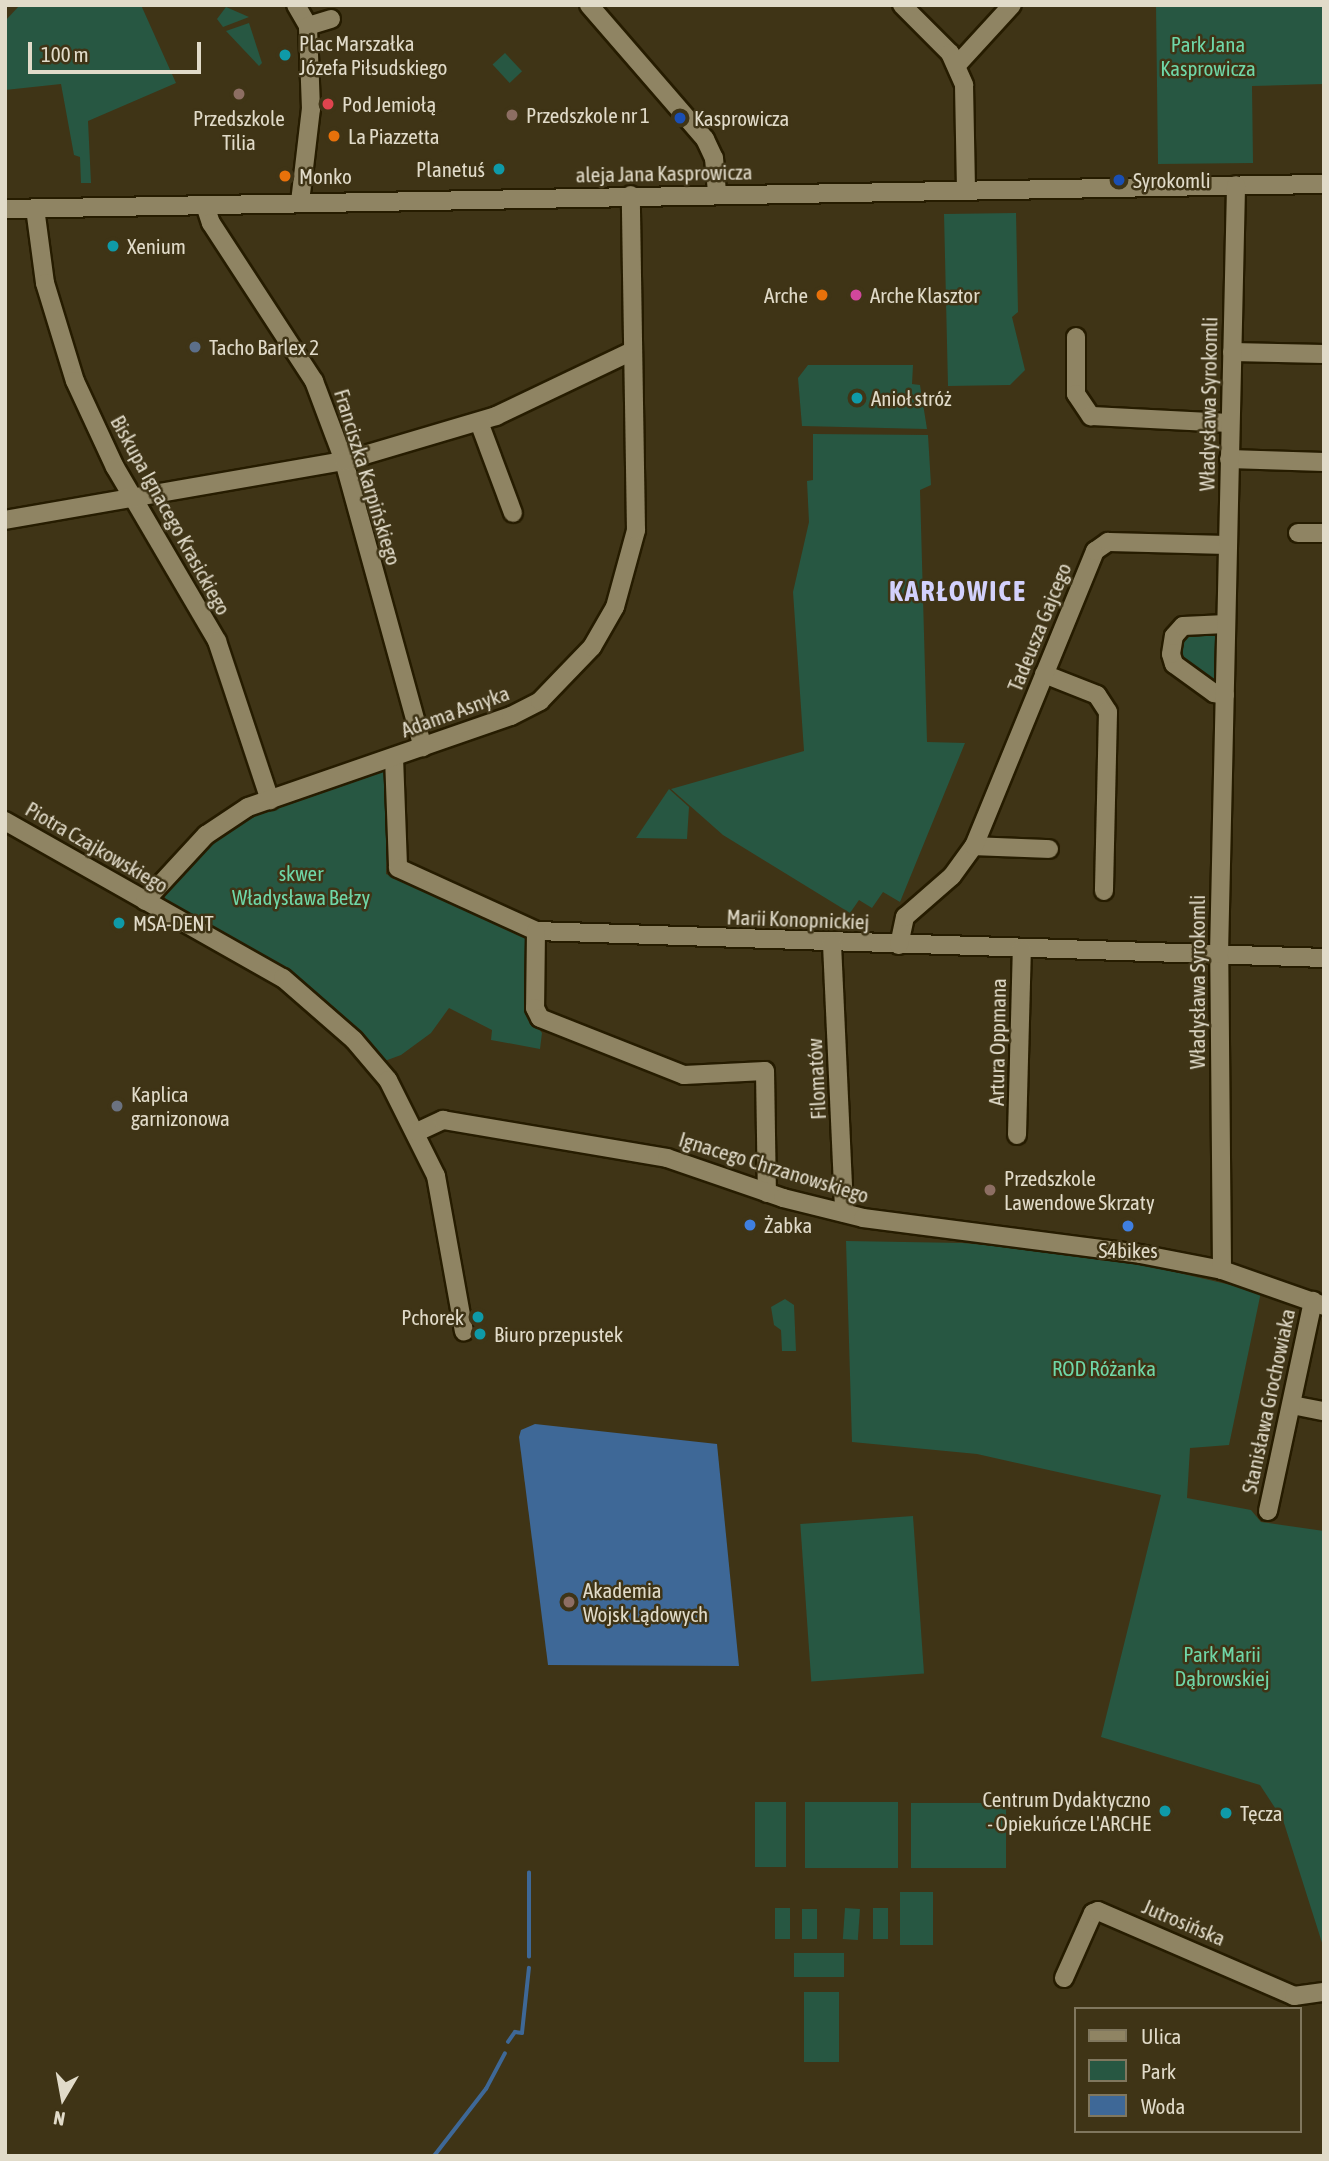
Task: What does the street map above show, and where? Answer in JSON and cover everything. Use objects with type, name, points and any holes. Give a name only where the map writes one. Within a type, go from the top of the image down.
[{"type":"street","points":[[296,5],[308,26],[312,109],[300,202]]},
{"type":"street","points":[[589,5],[705,139],[714,158],[717,195]]},
{"type":"street","points":[[902,5],[957,65],[964,85],[966,190]]},
{"type":"street","points":[[957,65],[1012,5]]},
{"type":"street","points":[[308,26],[331,19]]},
{"type":"street","name":"aleja Jana Kasprowicza","points":[[5,209],[631,195],[1324,184]]},
{"type":"street","name":"Władysława Syrokomli","points":[[1222,1270],[1219,954],[1236,186]]},
{"type":"street","name":"Adama Asnyka","points":[[145,901],[206,835],[248,807],[511,716],[540,701],[585,655],[615,607],[636,530],[631,195]]},
{"type":"street","name":"Franciszka Karpińskiego","points":[[205,205],[210,222],[314,381],[344,461],[423,747]]},
{"type":"street","name":"Biskupa Ignacego Krasickiego","points":[[35,208],[45,283],[58,334],[96,431],[217,641],[270,800]]},
{"type":"street","points":[[1076,337],[1076,394],[1091,416],[1230,424]]},
{"type":"street","points":[[5,520],[111,500],[135,501],[344,461],[479,422],[632,351]]},
{"type":"street","points":[[1232,352],[1324,354]]},
{"type":"street","points":[[479,422],[513,513]]},
{"type":"street","points":[[1229,459],[1324,461]]},
{"type":"street","points":[[1298,533],[1324,533]]},
{"type":"street","name":"Tadeusza Gajcego","points":[[899,945],[905,917],[952,876],[974,846],[1095,551],[1108,542],[1228,545]]},
{"type":"street","points":[[1225,695],[1214,693],[1174,664],[1171,654],[1174,636],[1183,626],[1226,624]]},
{"type":"street","points":[[1044,674],[1097,695],[1108,712],[1104,891]]},
{"type":"street","name":"Marii Konopnickiej","points":[[394,757],[398,869],[536,931],[1324,958]]},
{"type":"street","name":"Piotra Czajkowskiego","points":[[5,821],[283,978],[317,1004],[388,1080],[417,1132],[442,1198],[464,1331]]},
{"type":"street","points":[[974,846],[1049,849]]},
{"type":"street","points":[[536,931],[534,1008],[540,1018],[684,1075],[765,1071],[767,1193]]},
{"type":"street","name":"Filomatów","points":[[832,943],[844,1213]]},
{"type":"street","name":"Artura Oppmana","points":[[1017,1135],[1022,949]]},
{"type":"street","name":"Ignacego Chrzanowskiego","points":[[417,1132],[443,1121],[667,1158],[767,1193],[901,1227],[1080,1244],[1222,1270],[1319,1304]]},
{"type":"street","name":"Stanisława Grochowiaka","points":[[1268,1511],[1319,1304]]},
{"type":"street","points":[[1292,1405],[1324,1411]]},
{"type":"street","name":"Jutrosińska","points":[[1064,1978],[1093,1913],[1098,1910],[1291,2002],[1324,1992]]},
{"type":"green space","points":[[20,5],[141,5],[176,83],[88,121],[91,183],[81,183],[80,157],[74,155],[61,84],[5,90],[5,21]]},
{"type":"green space","name":"Park Jana Kasprowicza","points":[[1156,5],[1324,5],[1324,84],[1252,86],[1253,163],[1158,164]]},
{"type":"green space","points":[[226,7],[249,17],[223,27],[217,19]]},
{"type":"green space","points":[[249,23],[262,63],[259,66],[226,31]]},
{"type":"green space","points":[[505,53],[522,71],[510,83],[493,65]]},
{"type":"green space","points":[[1016,213],[1018,312],[1012,317],[1025,370],[1010,385],[948,386],[944,214]]},
{"type":"green space","points":[[808,365],[913,365],[912,384],[920,385],[927,429],[802,426],[798,378]]},
{"type":"green space","points":[[813,434],[928,435],[931,485],[920,490],[927,742],[965,743],[900,902],[883,892],[872,908],[859,900],[850,913],[723,835],[671,789],[804,751],[793,592],[809,522],[807,481],[813,480]]},
{"type":"green space","points":[[1191,633],[1217,633],[1215,685],[1179,662],[1180,639]]},
{"type":"green space","name":"skwer Władysława Bełzy","points":[[377,770],[387,772],[389,780],[386,874],[525,938],[528,1014],[542,1033],[540,1049],[491,1040],[492,1030],[449,1008],[431,1033],[401,1055],[382,1062],[344,1021],[167,907],[164,893],[212,838],[250,814]]},
{"type":"green space","points":[[669,789],[689,807],[687,839],[636,838]]},
{"type":"green space","points":[[846,1241],[963,1243],[1110,1257],[1261,1292],[1229,1445],[1190,1448],[1187,1498],[1251,1510],[1261,1522],[1324,1531],[1324,1949],[1283,1820],[1260,1785],[1101,1737],[1161,1495],[977,1454],[852,1442]]},
{"type":"green space","points":[[785,1299],[794,1305],[796,1351],[782,1351],[781,1330],[774,1325],[771,1307]]},
{"type":"green space","points":[[913,1516],[924,1674],[811,1681],[800,1524]]},
{"type":"green space","points":[[755,1802],[786,1802],[786,1867],[755,1867]]},
{"type":"green space","points":[[805,1802],[898,1802],[898,1868],[805,1868]]},
{"type":"green space","points":[[911,1803],[1006,1803],[1006,1868],[911,1868]]},
{"type":"green space","points":[[900,1892],[933,1892],[933,1945],[900,1945]]},
{"type":"green space","points":[[775,1908],[790,1908],[790,1939],[775,1939]]},
{"type":"green space","points":[[845,1908],[860,1909],[858,1940],[843,1939]]},
{"type":"green space","points":[[873,1908],[888,1908],[888,1939],[873,1939]]},
{"type":"green space","points":[[802,1909],[817,1909],[817,1939],[802,1939]]},
{"type":"green space","points":[[794,1953],[844,1953],[844,1977],[794,1977]]},
{"type":"green space","points":[[804,1992],[839,1992],[839,2062],[804,2062]]},
{"type":"water","points":[[535,1424],[717,1444],[739,1666],[548,1665],[519,1437],[521,1430]]},
{"type":"waterway","points":[[529,1873],[529,1957]]},
{"type":"waterway","points":[[508,2042],[515,2032],[522,2033],[529,1968]]},
{"type":"waterway","points":[[434,2156],[486,2089],[505,2054]]},
{"type":"place","name":"Plac Marszałka Józefa Piłsudskiego","points":[[285,55]]},
{"type":"place","name":"Przedszkole Tilia","points":[[239,94]]},
{"type":"place","name":"Pod Jemiołą","points":[[328,104]]},
{"type":"place","name":"Przedszkole nr 1","points":[[512,115]]},
{"type":"place","name":"Kasprowicza","points":[[680,118]]},
{"type":"place","name":"La Piazzetta","points":[[334,136]]},
{"type":"place","name":"Planetuś","points":[[499,169]]},
{"type":"place","name":"Monko","points":[[285,176]]},
{"type":"place","name":"Syrokomli","points":[[1119,180]]},
{"type":"place","name":"Xenium","points":[[113,246]]},
{"type":"place","name":"Arche","points":[[822,295]]},
{"type":"place","name":"Arche Klasztor","points":[[856,295]]},
{"type":"place","name":"Tacho Barlex 2","points":[[195,347]]},
{"type":"place","name":"Anioł stróż","points":[[857,398]]},
{"type":"place","name":"MSA-DENT","points":[[119,923]]},
{"type":"place","name":"Kaplica garnizonowa","points":[[117,1106]]},
{"type":"place","name":"Przedszkole Lawendowe Skrzaty","points":[[990,1190]]},
{"type":"place","name":"Żabka","points":[[750,1225]]},
{"type":"place","name":"S4bikes","points":[[1128,1226]]},
{"type":"place","name":"Pchorek","points":[[478,1317]]},
{"type":"place","name":"Biuro przepustek","points":[[480,1334]]},
{"type":"place","name":"Akademia Wojsk Lądowych","points":[[569,1602]]},
{"type":"place","name":"Centrum Dydaktyczno - Opiekuńcze L'ARCHE","points":[[1165,1811]]},
{"type":"place","name":"Tęcza","points":[[1226,1813]]},
{"type":"district","name":"KARŁOWICE","points":[[958,591]]},
{"type":"park label","name":"ROD Różanka","points":[[1104,1368]]},
{"type":"park label","name":"Park Marii Dąbrowskiej","points":[[1222,1666]]}]
